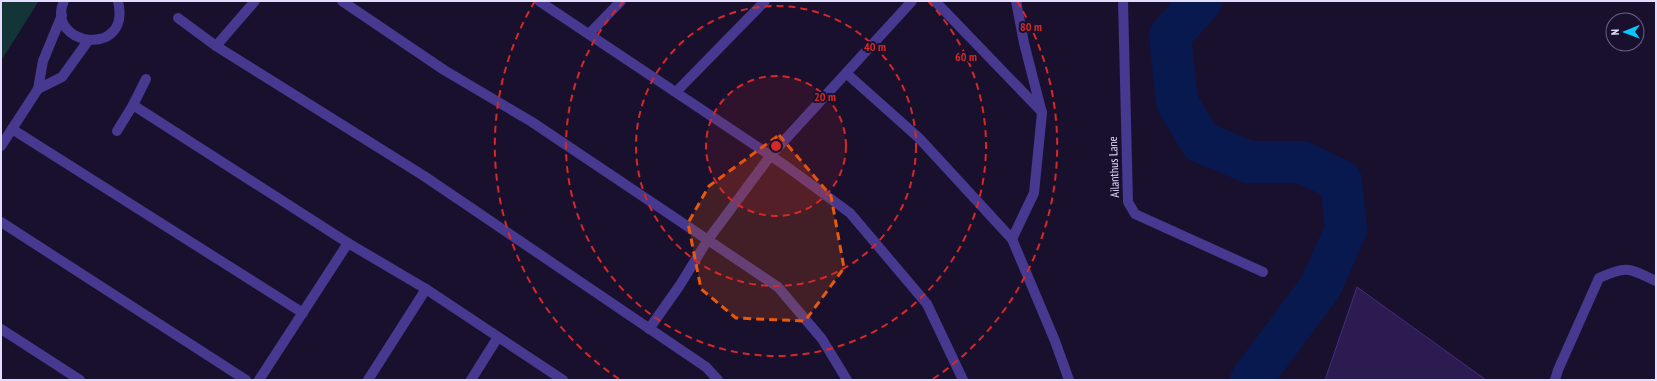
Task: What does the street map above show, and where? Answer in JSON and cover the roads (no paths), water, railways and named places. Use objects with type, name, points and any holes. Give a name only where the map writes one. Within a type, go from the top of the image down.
[{"type":"street","points":[[1,146],[38,89],[43,61],[62,16],[64,1]]},
{"type":"street","points":[[62,16],[65,24],[71,32],[88,41],[100,39],[112,33],[120,18],[118,1]]},
{"type":"street","points":[[216,46],[255,1]]},
{"type":"street","points":[[342,1],[444,70],[532,122],[707,241],[778,287],[822,339],[847,380]]},
{"type":"street","points":[[539,1],[771,155],[850,213],[927,304],[963,380]]},
{"type":"street","points":[[589,34],[621,1]]},
{"type":"street","points":[[676,92],[765,1]]},
{"type":"street","points":[[649,329],[680,285],[707,241],[771,155],[912,1]]},
{"type":"street","points":[[935,1],[1042,113]]},
{"type":"street","points":[[1012,239],[1034,193],[1042,113],[1024,43],[1016,1]]},
{"type":"street","name":"Ailanthus Lane","points":[[1123,1],[1128,202],[1130,208],[1135,214],[1263,272]]},
{"type":"street","points":[[178,18],[216,46],[424,176],[706,367],[718,380]]},
{"type":"street","points":[[38,89],[62,77],[88,41]]},
{"type":"street","points":[[846,73],[919,138],[1012,239],[1055,341],[1069,380]]},
{"type":"street","points":[[117,131],[133,105],[146,79]]},
{"type":"street","points":[[133,105],[348,243],[426,289],[563,380]]},
{"type":"street","points":[[12,129],[303,313]]},
{"type":"street","points":[[1,222],[246,380]]},
{"type":"street","points":[[259,380],[348,243]]},
{"type":"street","points":[[1555,380],[1558,370],[1599,278],[1614,271],[1632,269],[1656,281]]},
{"type":"street","points":[[368,380],[426,289]]},
{"type":"street","points":[[1,329],[80,380]]},
{"type":"street","points":[[471,380],[498,337]]},
{"type":"waterway","points":[[1201,1],[1170,36],[1177,102],[1201,142],[1249,162],[1302,162],[1341,181],[1346,229],[1321,286],[1251,380]]}]
